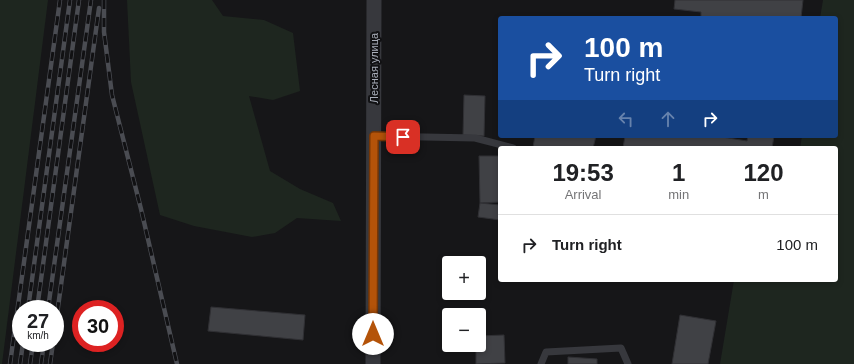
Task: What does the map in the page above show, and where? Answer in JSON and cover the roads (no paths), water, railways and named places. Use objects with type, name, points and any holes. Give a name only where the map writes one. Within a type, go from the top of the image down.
[{"type":"street","name":"Лесная улица","points":[[373,364],[374,0]]},
{"type":"lane","points":[[374,136],[475,138],[505,146]]},
{"type":"lane","points":[[541,364],[546,352],[621,348],[628,364]]},
{"type":"railway","points":[[10,364],[60,0]]},
{"type":"railway","points":[[29,300],[70,0]]},
{"type":"railway","points":[[38,300],[79,0]]},
{"type":"railway","points":[[49,300],[91,0]]},
{"type":"railway","points":[[104,0],[104,32],[112,95],[141,209],[177,364]]},
{"type":"railway","points":[[59,300],[99,8]]},
{"type":"railway","points":[[20,364],[22,352]]},
{"type":"railway","points":[[30,364],[32,352]]},
{"type":"railway","points":[[41,364],[43,352]]},
{"type":"railway","points":[[50,364],[52,352]]}]
